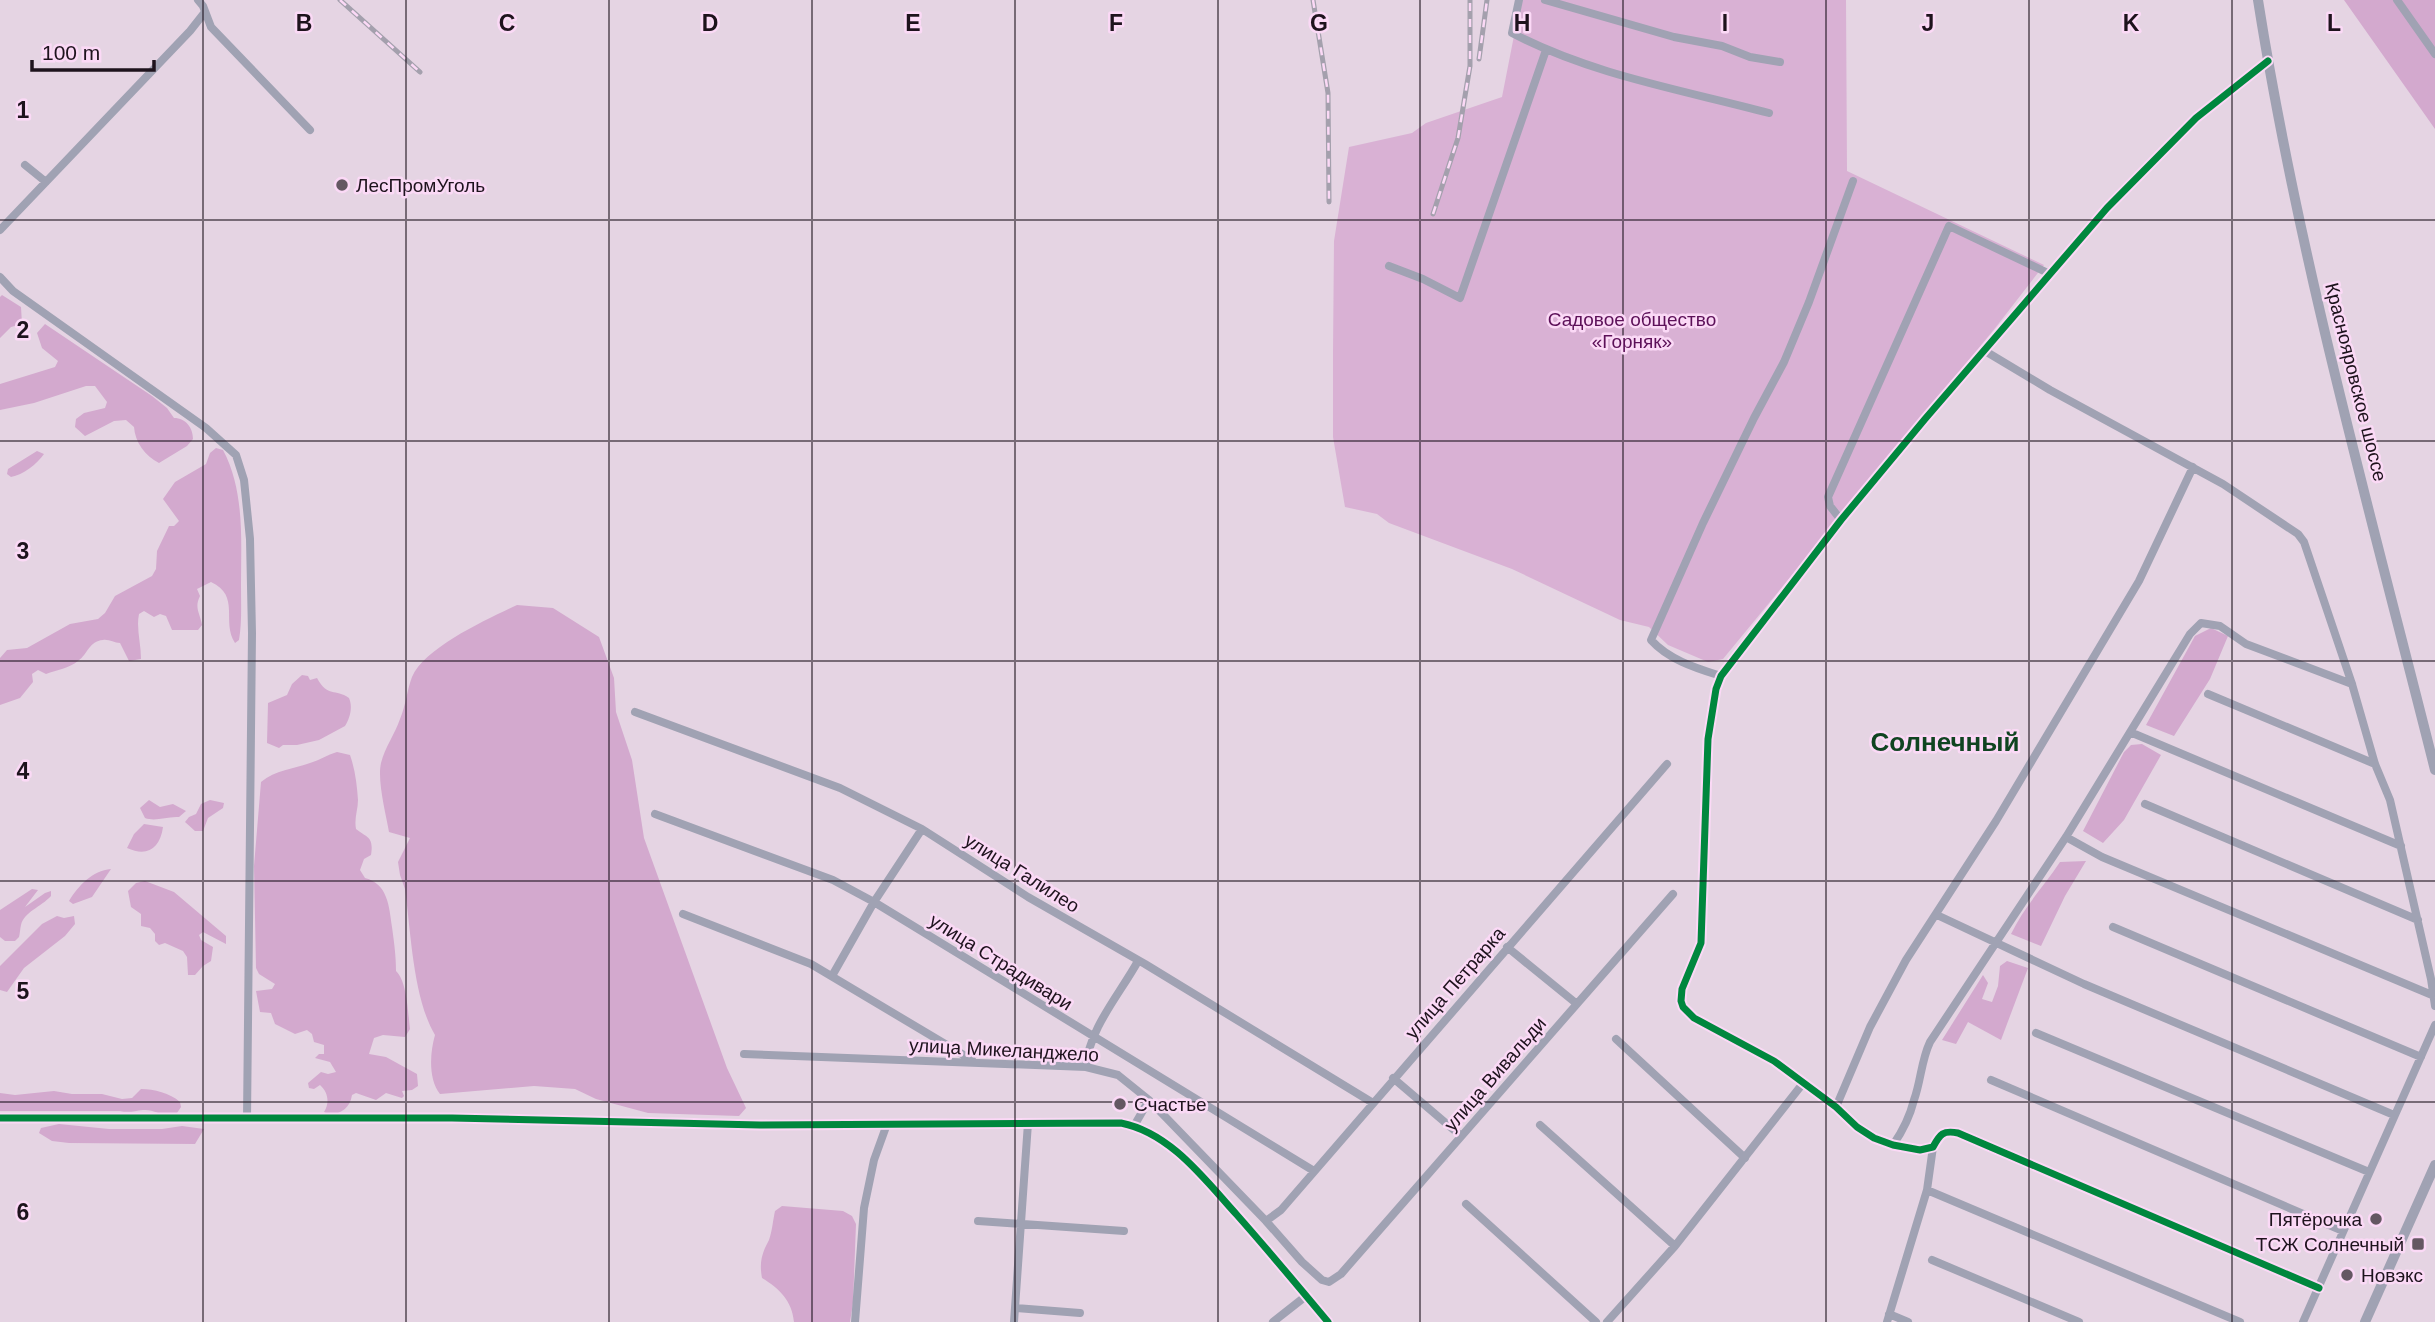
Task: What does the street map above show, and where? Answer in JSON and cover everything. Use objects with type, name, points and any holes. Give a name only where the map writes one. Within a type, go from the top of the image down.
[{"type":"street","points":[[198,0],[211,27],[310,130]]},
{"type":"street","points":[[1520,0],[1512,33],[1546,50],[1638,81],[1769,113]]},
{"type":"street","points":[[1545,0],[1674,37],[1722,46],[1750,57],[1780,62]]},
{"type":"street","name":"Краснояровское шоссе","points":[[2258,0],[2308,266],[2435,770]]},
{"type":"street","points":[[2397,0],[2435,54]]},
{"type":"street","points":[[0,230],[205,12]]},
{"type":"street","points":[[1389,266],[1423,279],[1460,298],[1546,50]]},
{"type":"street","points":[[1933,1147],[1920,1150],[1893,1146],[1857,1127],[1836,1107],[1774,1061],[1694,1018],[1683,1007],[1682,989],[1701,943],[1708,740],[1716,689],[1721,677],[1842,520],[1925,419],[2107,208],[2196,118],[2268,61]]},
{"type":"street","points":[[25,164],[46,182]]},
{"type":"street","points":[[1721,677],[1662,652],[1651,640],[1715,500],[1784,362],[1853,181]]},
{"type":"street","points":[[1842,520],[1830,506],[1828,497],[1949,226],[2050,274]]},
{"type":"street","points":[[0,277],[13,291],[206,428],[236,455],[244,480],[250,539],[252,633],[247,1119]]},
{"type":"street","points":[[1985,351],[2050,390],[2223,484],[2298,534],[2304,542],[2375,764],[2390,800],[2435,1006]]},
{"type":"street","points":[[1836,1107],[1870,1027],[1906,960],[1996,821],[2139,581],[2193,467]]},
{"type":"street","points":[[1893,1146],[1915,1099],[1922,1059],[1930,1042],[1993,943],[2066,837],[2190,634],[2200,624],[2220,626],[2246,644],[2351,684]]},
{"type":"street","points":[[2208,694],[2375,764]]},
{"type":"street","name":"улица Галилео","points":[[635,712],[840,788],[922,829],[1028,897],[1373,1103]]},
{"type":"street","points":[[2130,732],[2401,846]]},
{"type":"street","name":"улица Петрарка","points":[[1266,1221],[1281,1210],[1667,764]]},
{"type":"street","points":[[2144,804],[2418,920]]},
{"type":"street","name":"улица Страдивари","points":[[655,814],[833,880],[874,902],[1314,1171]]},
{"type":"street","points":[[832,975],[874,902],[922,829]]},
{"type":"street","points":[[2066,837],[2102,857],[2432,995]]},
{"type":"street","name":"улица Вивальди","points":[[1341,1274],[1673,894]]},
{"type":"street","points":[[683,914],[811,964],[975,1062]]},
{"type":"street","points":[[1937,915],[2084,984],[2394,1115]]},
{"type":"street","points":[[2113,927],[2421,1057]]},
{"type":"street","points":[[1507,947],[1577,1004]]},
{"type":"street","points":[[1086,1067],[1087,1053],[1093,1037],[1139,961]]},
{"type":"street","points":[[2304,1322],[2435,1025]]},
{"type":"street","points":[[2036,1033],[2369,1172]]},
{"type":"street","points":[[1616,1039],[1745,1158]]},
{"type":"street","name":"улица Микеланджело","points":[[744,1054],[1086,1067],[1118,1075],[1149,1100],[1266,1221],[1301,1262],[1322,1280],[1329,1282],[1341,1274]]},
{"type":"street","points":[[1393,1078],[1461,1136]]},
{"type":"street","points":[[1991,1080],[2343,1231]]},
{"type":"street","points":[[1606,1322],[1675,1246],[1804,1082]]},
{"type":"street","points":[[1134,1126],[1149,1100]]},
{"type":"street","points":[[0,1118],[433,1118],[760,1125],[1121,1123],[1154,1135],[1199,1172],[1328,1322]]},
{"type":"street","points":[[1014,1322],[1028,1123]]},
{"type":"street","points":[[855,1322],[864,1208],[874,1160],[887,1124]]},
{"type":"street","points":[[1540,1125],[1675,1246]]},
{"type":"street","points":[[1908,1322],[1888,1318],[1927,1190],[1933,1147],[1940,1134],[1947,1131],[1958,1133],[2319,1288]]},
{"type":"street","points":[[2365,1322],[2435,1165]]},
{"type":"street","points":[[1927,1190],[2240,1322]]},
{"type":"street","points":[[1466,1205],[1596,1322]]},
{"type":"street","points":[[978,1221],[1124,1231]]},
{"type":"street","points":[[1932,1260],[2079,1322]]},
{"type":"street","points":[[1273,1322],[1306,1296]]},
{"type":"street","points":[[1015,1308],[1080,1314]]},
{"type":"green space","name":"Садовое общество «Горняк»","points":[[1521,0],[1846,0],[1847,171],[2044,265],[1723,659],[1708,662],[1668,645],[1649,627],[1620,620],[1512,569],[1389,523],[1377,514],[1345,507],[1333,437],[1334,241],[1349,147],[1412,133],[1426,123],[1502,97]]},
{"type":"shaded area","points":[[2344,0],[2435,0],[2435,129]]},
{"type":"shaded area","points":[[2,295],[21,307],[22,324],[11,327],[0,338],[0,297]]},
{"type":"shaded area","points":[[45,324],[152,396],[167,408],[174,418],[185,422],[192,431],[193,439],[187,446],[159,463],[149,457],[142,448],[134,427],[126,420],[114,421],[85,436],[75,427],[76,419],[84,413],[105,408],[107,402],[95,386],[86,386],[34,403],[0,410],[0,384],[55,367],[58,361],[42,348],[37,333]]},
{"type":"shaded area","points":[[216,448],[223,450],[230,466],[238,499],[241,551],[239,640],[235,643],[231,635],[225,594],[211,582],[197,589],[200,596],[197,607],[202,625],[198,630],[172,630],[166,616],[160,614],[154,617],[144,611],[139,614],[138,619],[141,659],[129,661],[120,643],[98,641],[71,665],[46,674],[38,670],[32,674],[33,682],[20,698],[0,705],[0,658],[7,650],[27,648],[70,624],[98,619],[115,596],[152,576],[156,569],[157,551],[169,526],[174,526],[179,521],[163,499],[175,482],[206,464],[210,453]]},
{"type":"shaded area","points":[[37,451],[44,454],[38,462],[20,474],[11,477],[7,474],[8,469]]},
{"type":"shaded area","points":[[517,605],[553,608],[599,637],[614,678],[616,712],[632,760],[644,838],[727,1068],[746,1108],[739,1116],[648,1113],[596,1099],[575,1089],[534,1086],[440,1094],[436,1088],[431,1065],[435,1035],[417,984],[405,889],[398,862],[410,838],[389,832],[381,788],[381,763],[402,714],[412,677],[419,666],[458,635]]},
{"type":"shaded area","points":[[2211,628],[2228,636],[2210,679],[2174,736],[2146,725],[2195,636]]},
{"type":"shaded area","points":[[302,675],[308,676],[310,680],[317,678],[328,690],[349,698],[350,716],[345,726],[319,740],[283,745],[279,748],[267,743],[268,703],[287,695],[292,684]]},
{"type":"shaded area","points":[[2142,744],[2161,755],[2124,820],[2103,843],[2083,831],[2124,752],[2131,745]]},
{"type":"shaded area","points":[[337,752],[350,755],[352,760],[358,800],[356,829],[369,838],[371,844],[371,855],[364,859],[360,870],[365,878],[378,885],[386,897],[396,971],[405,990],[409,1015],[410,1029],[405,1037],[383,1035],[374,1038],[369,1054],[386,1057],[417,1074],[418,1086],[402,1091],[402,1098],[386,1093],[376,1100],[356,1093],[352,1095],[345,1109],[331,1116],[324,1112],[327,1101],[323,1088],[320,1085],[314,1089],[309,1088],[308,1083],[321,1072],[336,1072],[330,1062],[315,1058],[324,1054],[324,1045],[314,1042],[312,1034],[307,1030],[295,1034],[275,1024],[271,1013],[260,1012],[256,991],[272,989],[275,984],[259,974],[256,968],[254,866],[261,782],[278,772]]},
{"type":"shaded area","points":[[149,800],[160,807],[173,804],[186,811],[179,817],[145,818],[140,808]]},
{"type":"shaded area","points":[[210,800],[224,803],[223,808],[208,818],[203,831],[195,831],[185,822],[196,814],[201,804]]},
{"type":"shaded area","points":[[144,824],[163,827],[156,846],[141,852],[127,848],[134,834]]},
{"type":"shaded area","points":[[2086,861],[2065,896],[2041,946],[2011,934],[2060,862]]},
{"type":"shaded area","points":[[111,869],[92,897],[73,904],[69,901],[87,880]]},
{"type":"shaded area","points":[[145,881],[174,892],[226,936],[226,944],[203,932],[199,935],[201,940],[213,947],[211,961],[195,975],[188,975],[187,957],[183,951],[165,943],[159,945],[150,928],[141,926],[141,914],[131,907],[128,891],[136,883]]},
{"type":"shaded area","points":[[32,889],[38,890],[25,907],[45,893],[51,891],[51,896],[23,920],[19,937],[15,941],[5,941],[0,937],[0,910]]},
{"type":"shaded area","points":[[57,916],[74,916],[75,924],[65,936],[24,968],[7,992],[0,990],[0,966],[42,924]]},
{"type":"shaded area","points":[[2007,961],[2028,968],[2001,1040],[1968,1022],[1956,1044],[1942,1040],[1983,975],[1988,983],[1982,999],[1992,1002],[1998,986],[2000,966]]},
{"type":"shaded area","points":[[141,1089],[167,1094],[180,1102],[181,1107],[177,1113],[166,1114],[148,1110],[0,1111],[0,1093],[15,1095],[54,1091],[102,1094],[122,1099],[132,1098]]},
{"type":"shaded area","points":[[59,1124],[109,1129],[162,1129],[182,1126],[204,1129],[195,1144],[69,1143],[52,1141],[39,1133],[41,1128]]},
{"type":"shaded area","points":[[782,1206],[843,1211],[852,1216],[856,1224],[850,1322],[794,1322],[791,1308],[784,1296],[762,1278],[763,1254],[770,1237],[775,1211]]},
{"type":"railway","points":[[340,0],[420,72]]},
{"type":"railway","points":[[1313,0],[1328,93],[1329,202]]},
{"type":"railway","points":[[1433,214],[1458,138],[1470,66],[1470,0]]},
{"type":"railway","points":[[1479,59],[1487,0]]},
{"type":"cycle path","points":[[2268,61],[2196,118],[2107,208],[1841,520],[1721,676],[1716,689],[1708,739],[1701,943],[1682,989],[1681,1001],[1694,1018],[1774,1061],[1874,1138],[1920,1150],[1933,1147],[1945,1133],[1958,1133],[2319,1288]]},
{"type":"cycle path","points":[[0,1118],[452,1118],[760,1125],[1121,1123],[1156,1137],[1186,1160],[1249,1228],[1328,1322]]},
{"type":"place","name":"ЛесПромУголь","points":[[342,185]]},
{"type":"place","name":"Счастье","points":[[1120,1104]]},
{"type":"place","name":"Пятёрочка","points":[[2376,1219]]},
{"type":"place","name":"ТСЖ Солнечный","points":[[2418,1244]]},
{"type":"place","name":"Новэкс","points":[[2347,1275]]},
{"type":"district","name":"Солнечный","points":[[1945,742]]}]
